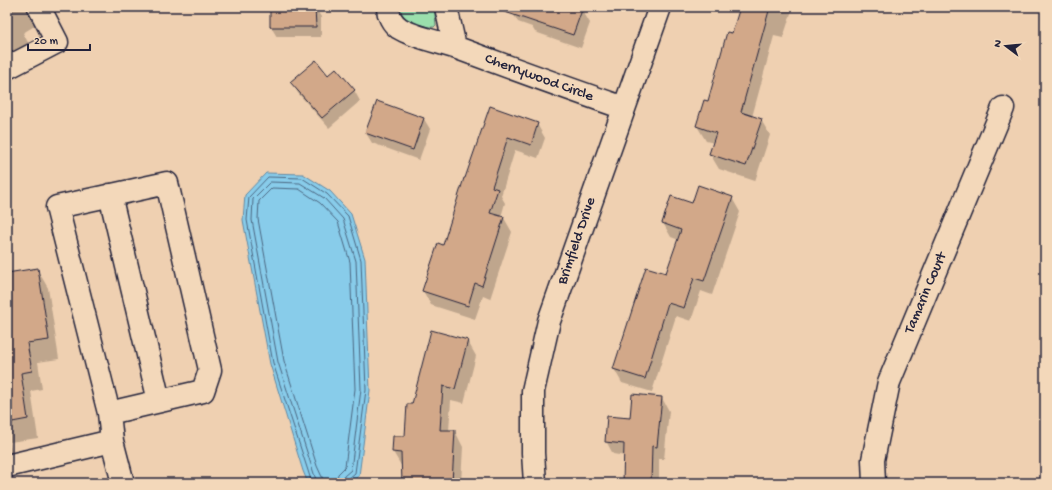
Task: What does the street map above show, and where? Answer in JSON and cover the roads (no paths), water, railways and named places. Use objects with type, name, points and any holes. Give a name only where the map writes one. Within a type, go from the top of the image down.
[{"type":"street","points":[[7,68],[57,42],[39,7]]},
{"type":"street","name":"Cherrywood Circle","points":[[388,7],[390,16],[398,27],[408,32],[455,47],[624,108]]},
{"type":"street","points":[[446,7],[455,47]]},
{"type":"street","name":"Brimfield Drive","points":[[535,483],[533,453],[533,391],[549,321],[660,7]]},
{"type":"street","name":"Tamarin Court","points":[[874,483],[873,460],[889,382],[1003,108]]},
{"type":"street","points":[[109,413],[202,391],[210,370],[168,183],[57,207],[109,413],[112,441],[123,483]]},
{"type":"street","points":[[110,195],[159,401]]},
{"type":"street","points":[[7,466],[112,441]]},
{"type":"water","points":[[266,173],[303,174],[330,191],[351,214],[365,259],[370,390],[359,476],[349,483],[308,483],[270,364],[243,220],[245,195]]}]
